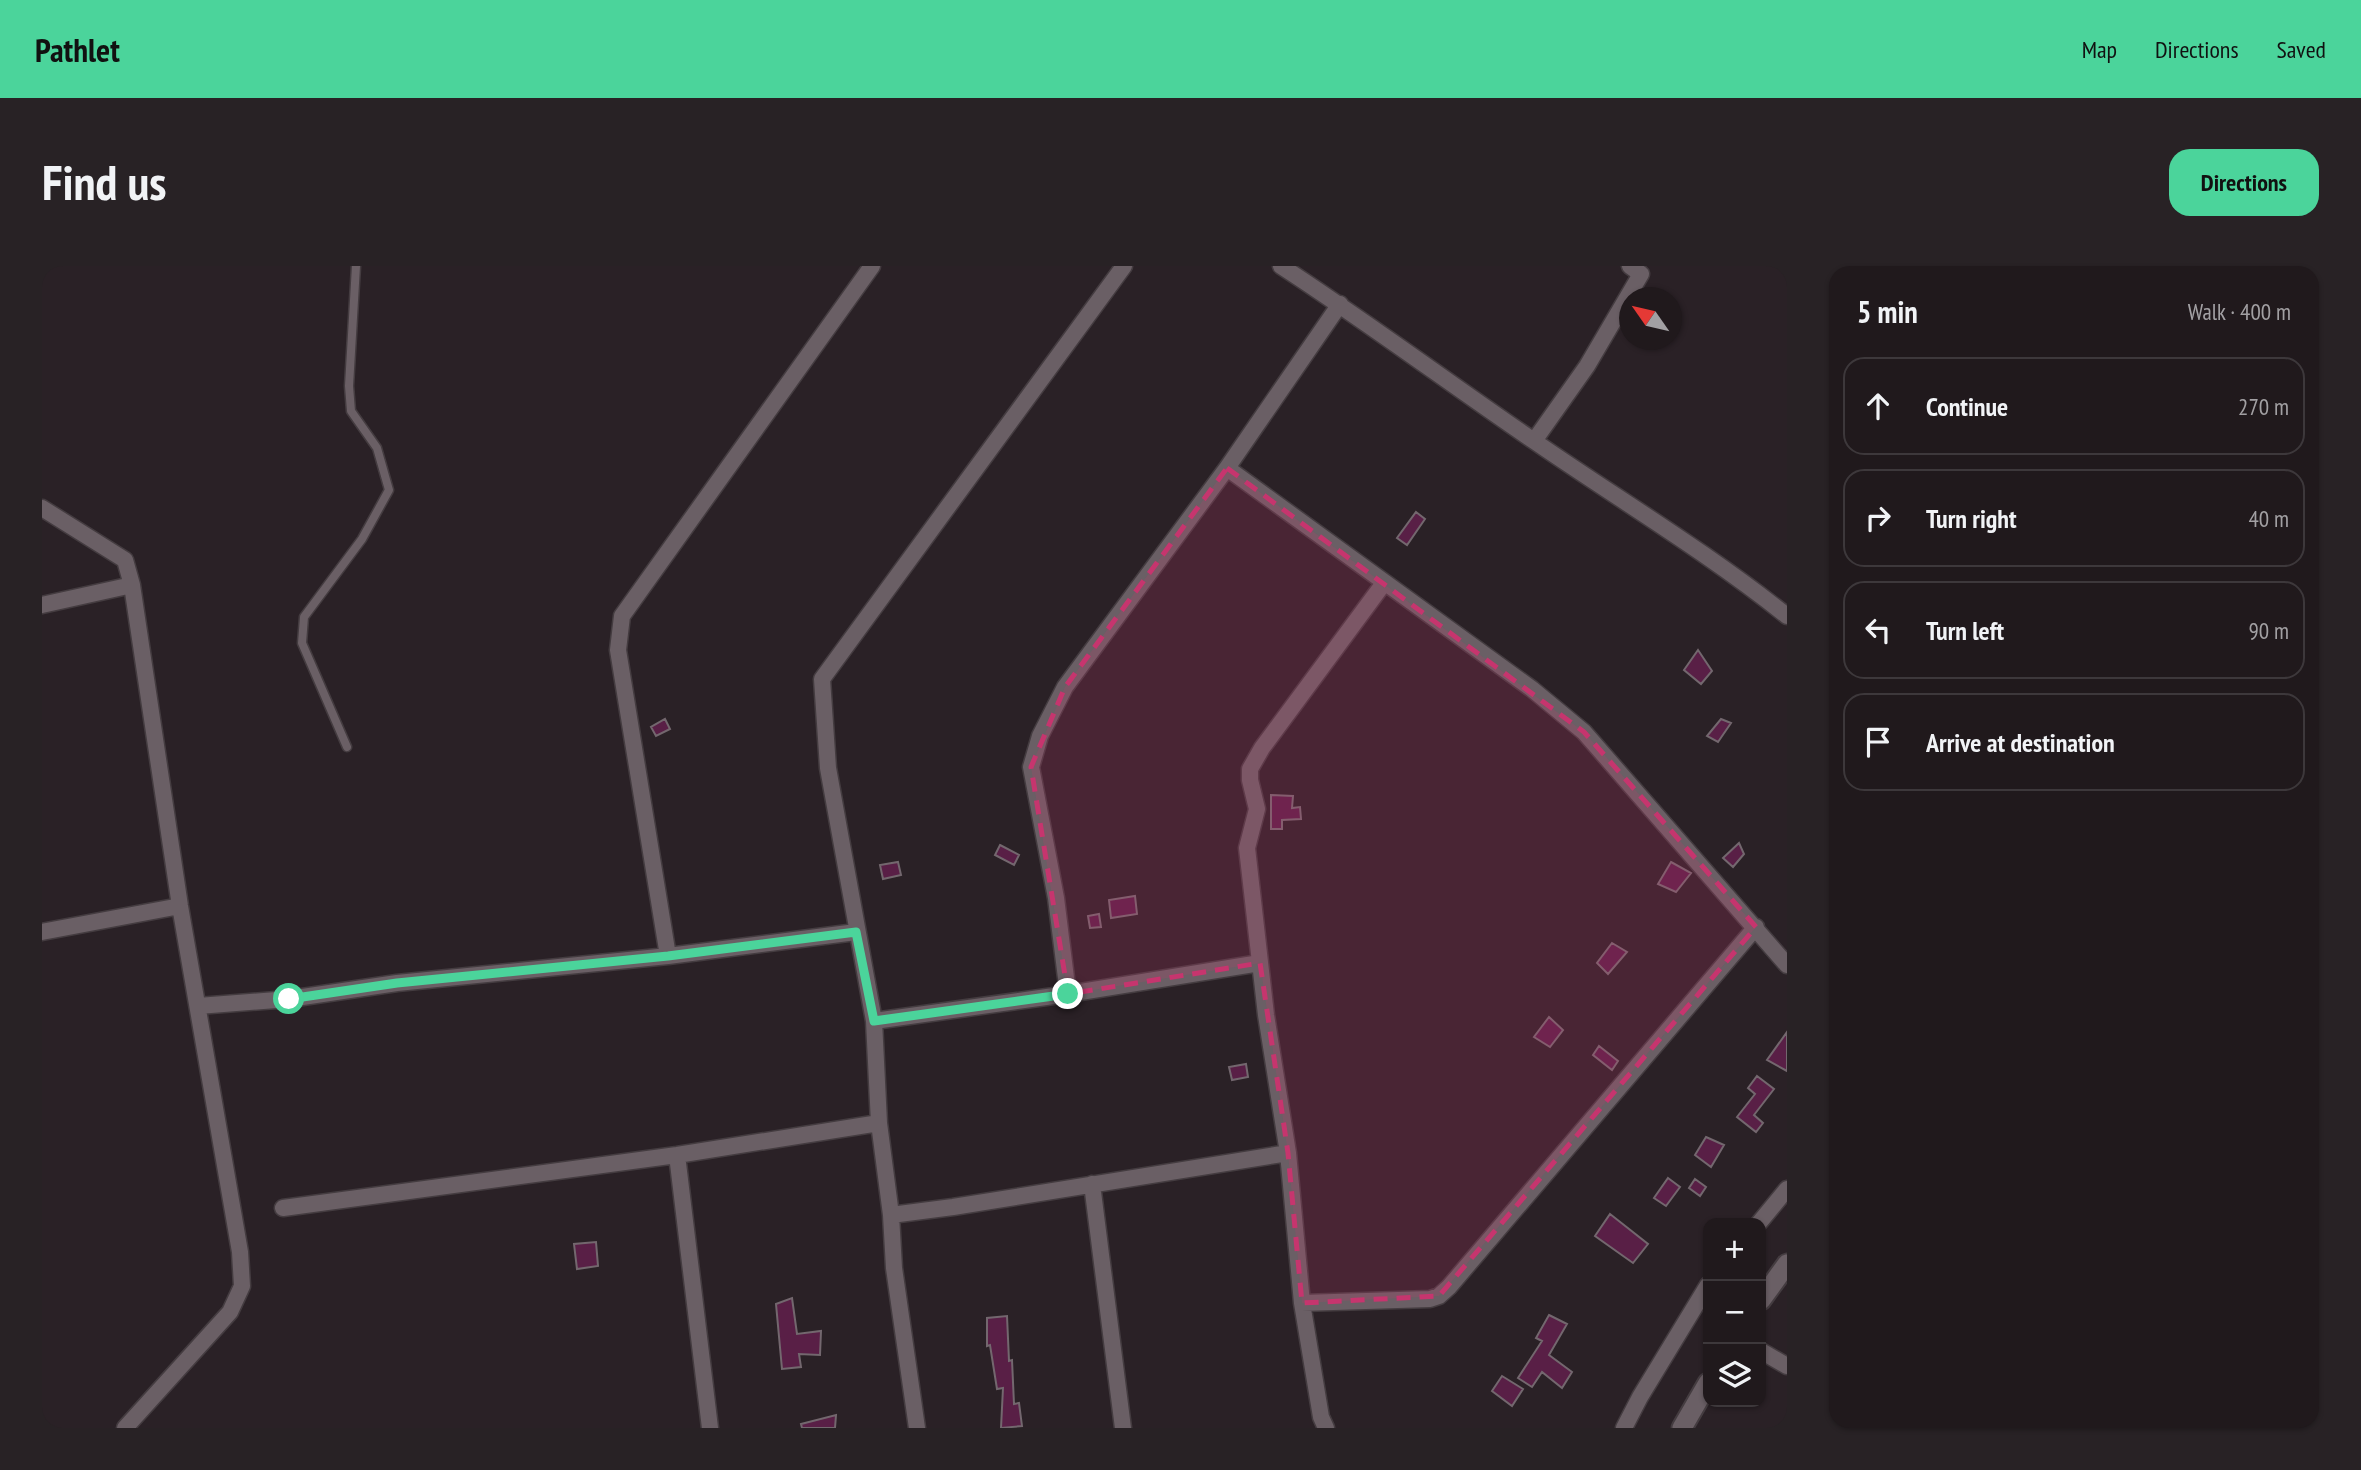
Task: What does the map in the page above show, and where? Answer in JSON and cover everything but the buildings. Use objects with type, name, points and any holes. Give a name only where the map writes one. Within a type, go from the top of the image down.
[{"type":"street","points":[[668,956],[618,650],[622,616],[872,266]]},
{"type":"street","points":[[917,1428],[894,1268],[891,1215],[879,1123],[874,1021],[828,768],[822,679],[1124,266]]},
{"type":"street","points":[[1281,266],[1340,304],[1787,615]]},
{"type":"street","points":[[1534,441],[1587,366],[1641,274],[1630,266]]},
{"type":"street","points":[[1068,994],[1056,898],[1031,767],[1040,736],[1065,687],[1227,468],[1340,304]]},
{"type":"street","points":[[1227,468],[1532,689],[1584,732],[1787,965]]},
{"type":"street","points":[[42,508],[125,560],[132,585],[180,906],[240,1252],[242,1286],[230,1312],[125,1428]]},
{"type":"street","points":[[1326,1428],[1321,1417],[1302,1303],[1288,1153],[1260,963],[1247,848],[1257,809],[1250,769],[1262,748],[1384,583]]},
{"type":"street","points":[[42,605],[132,585]]},
{"type":"street","points":[[42,932],[180,906]]},
{"type":"street","points":[[1302,1303],[1430,1299],[1439,1296],[1756,927]]},
{"type":"street","points":[[198,1006],[289,999],[411,981],[668,956],[856,932]]},
{"type":"street","points":[[874,1021],[1068,994],[1260,963]]},
{"type":"street","points":[[283,1208],[677,1156],[879,1123]]},
{"type":"street","points":[[891,1215],[1288,1153]]},
{"type":"street","points":[[677,1156],[710,1428]]},
{"type":"street","points":[[1092,1184],[1123,1428]]},
{"type":"street","points":[[1763,1218],[1787,1189]]},
{"type":"street","points":[[1766,1293],[1787,1264]]},
{"type":"street","points":[[1624,1428],[1703,1293]]},
{"type":"street","points":[[1766,1355],[1787,1366]]},
{"type":"street","points":[[1682,1428],[1703,1392]]},
{"type":"lane","points":[[347,747],[302,643],[304,617],[362,540],[389,490],[377,448],[351,411],[349,386],[356,266]]},
{"type":"highlighted area","points":[[1227,468],[1584,732],[1756,927],[1439,1296],[1302,1303],[1288,1153],[1260,963],[1068,994],[1031,767],[1065,687]]},
{"type":"route","points":[[289,999],[397,983],[668,956],[856,932],[874,1021],[1068,994]]}]
